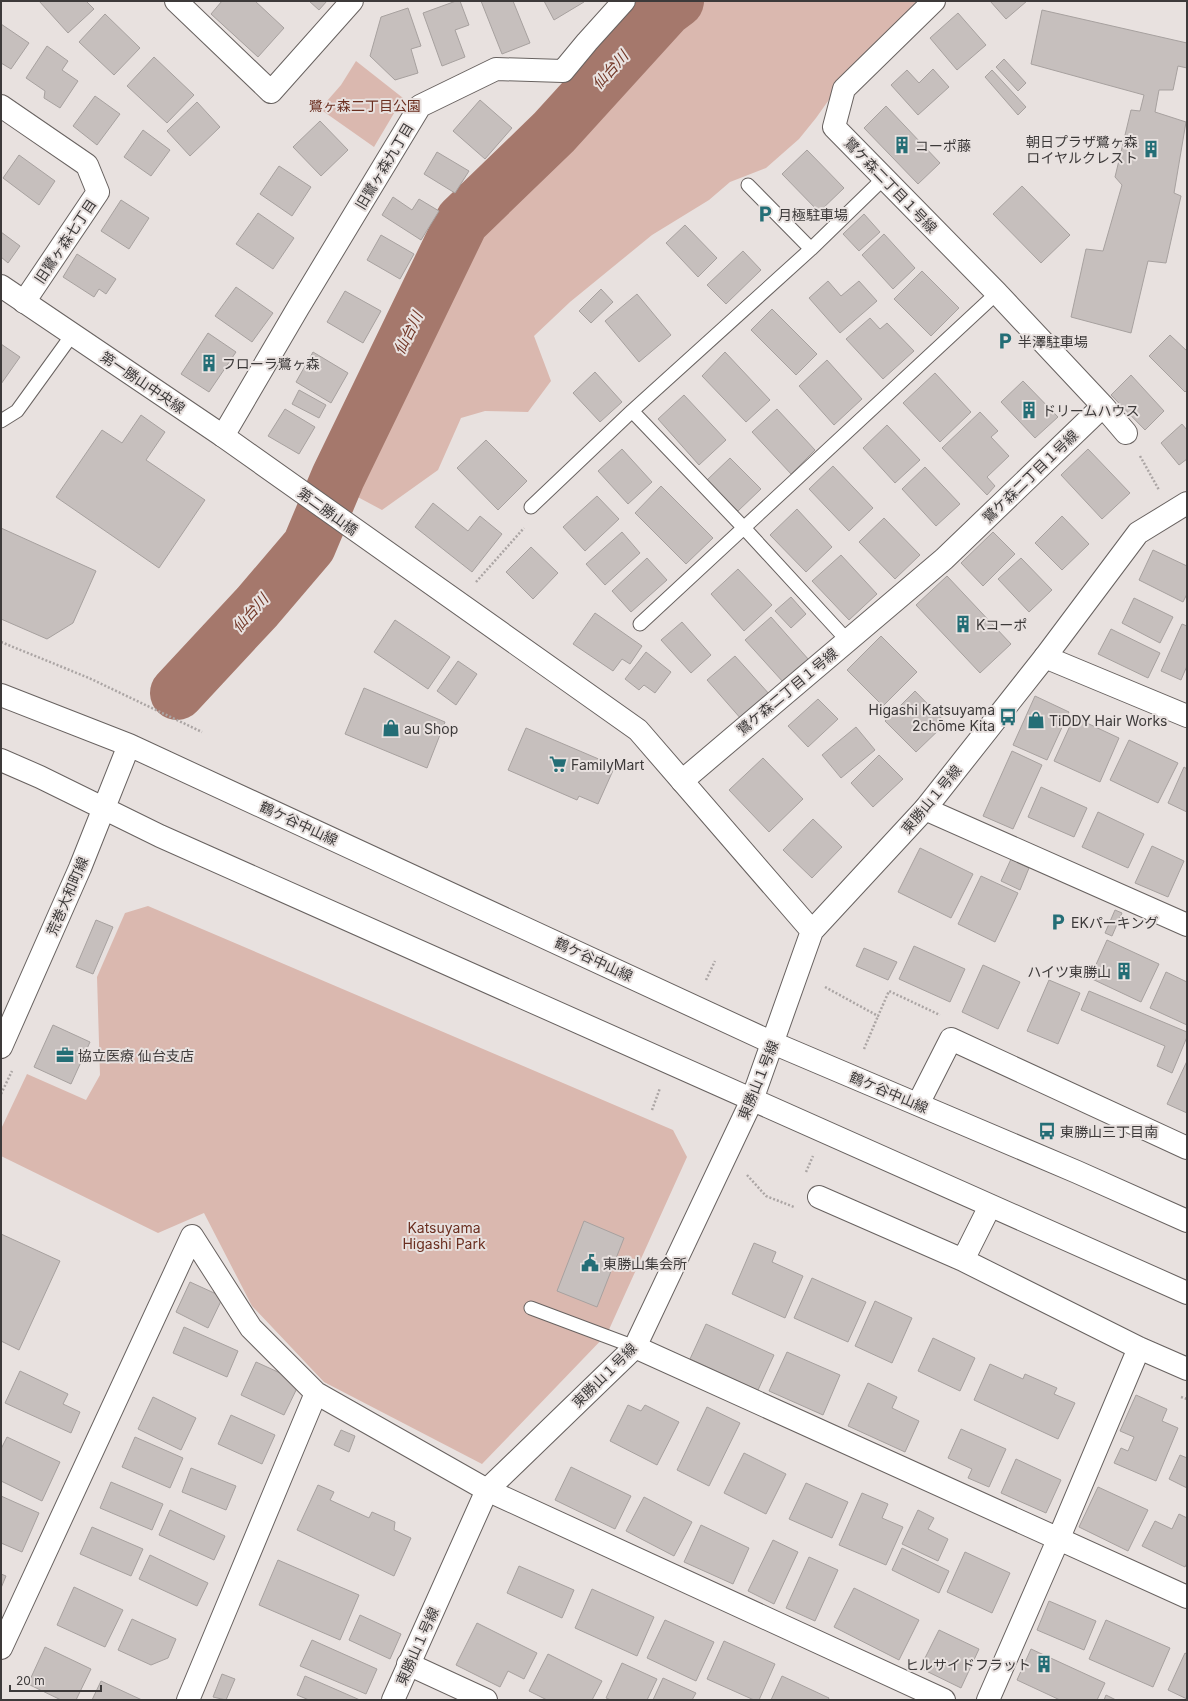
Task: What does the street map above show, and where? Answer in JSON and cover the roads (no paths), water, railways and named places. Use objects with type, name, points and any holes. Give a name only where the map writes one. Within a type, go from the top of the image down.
[{"type":"street","points":[[176,1],[271,92],[352,1]]},
{"type":"street","name":"旧鷺ヶ森九丁目","points":[[223,436],[302,301],[420,106],[496,69],[563,71],[624,1]]},
{"type":"street","name":"鷺ケ森二丁目１号線","points":[[682,781],[944,559],[1103,406],[997,293],[834,127],[844,89],[934,1]]},
{"type":"street","name":"旧鷺ヶ森七丁目","points":[[1,106],[87,165],[98,192],[24,302]]},
{"type":"street","name":"第一勝山中央線","points":[[1,286],[223,436],[285,480]]},
{"type":"street","points":[[1103,406],[1126,433]]},
{"type":"street","name":"第二勝山橋","points":[[285,480],[638,730],[812,931]]},
{"type":"street","name":"東勝山１号線","points":[[393,1700],[487,1490],[635,1347],[752,1100],[812,931],[925,809],[1045,657],[1138,533],[1186,504]]},
{"type":"street","points":[[1045,657],[1187,716]]},
{"type":"street","name":"鶴ケ谷中山線","points":[[1,695],[129,745],[773,1043],[1077,1172],[1187,1221]]},
{"type":"street","name":"荒巻大和町線","points":[[1,1047],[77,876],[129,745]]},
{"type":"street","points":[[1,760],[40,777],[103,809],[1187,1293]]},
{"type":"street","points":[[925,809],[1187,925]]},
{"type":"street","points":[[918,1104],[951,1039],[1187,1148]]},
{"type":"street","points":[[819,1197],[963,1260],[1139,1348],[1187,1369]]},
{"type":"street","points":[[963,1260],[990,1206]]},
{"type":"street","points":[[1,1648],[192,1236],[251,1328],[316,1392],[487,1490],[944,1700]]},
{"type":"street","points":[[635,1347],[1058,1540],[1187,1597]]},
{"type":"street","points":[[988,1700],[1058,1540],[1139,1348]]},
{"type":"street","points":[[188,1700],[316,1392]]},
{"type":"street","points":[[408,1664],[486,1700]]},
{"type":"lane","points":[[531,507],[632,411],[811,249],[884,178]]},
{"type":"lane","points":[[748,185],[811,249]]},
{"type":"lane","points":[[640,624],[745,529],[997,293]]},
{"type":"lane","points":[[1,421],[17,412],[72,335]]},
{"type":"lane","points":[[632,411],[745,529],[847,640]]},
{"type":"lane","points":[[531,1308],[635,1347]]},
{"type":"waterway","name":"仙台川","points":[[177,693],[257,607],[309,546],[338,477],[462,221],[554,132],[665,10],[677,1]]},
{"type":"place","name":"コーポ藤","points":[[902,145]]},
{"type":"place","name":"朝日プラザ鷺ヶ森 ロイヤルクレスト","points":[[1151,149]]},
{"type":"place","name":"月極駐車場","points":[[765,214]]},
{"type":"place","name":"半澤駐車場","points":[[1005,341]]},
{"type":"place","name":"フローラ鷺ヶ森","points":[[209,363]]},
{"type":"place","name":"ドリームハウス","points":[[1029,410]]},
{"type":"place","name":"Kコーポ","points":[[963,624]]},
{"type":"place","name":"Higashi Katsuyama 2chōme Kita","points":[[1008,717]]},
{"type":"place","name":"TiDDY Hair Works","points":[[1036,720]]},
{"type":"place","name":"au Shop","points":[[391,728]]},
{"type":"place","name":"FamilyMart","points":[[558,764]]},
{"type":"place","name":"EKパーキング","points":[[1058,922]]},
{"type":"place","name":"ハイツ東勝山","points":[[1124,971]]},
{"type":"place","name":"協立医療 仙台支店","points":[[65,1055]]},
{"type":"place","name":"東勝山三丁目南","points":[[1047,1131]]},
{"type":"place","name":"東勝山集会所","points":[[590,1263]]},
{"type":"place","name":"ヒルサイドフラット","points":[[1044,1664]]},
{"type":"park label","name":"鷺ヶ森二丁目公園","points":[[365,105]]},
{"type":"park label","name":"Katsuyama Higashi Park","points":[[444,1236]]}]
